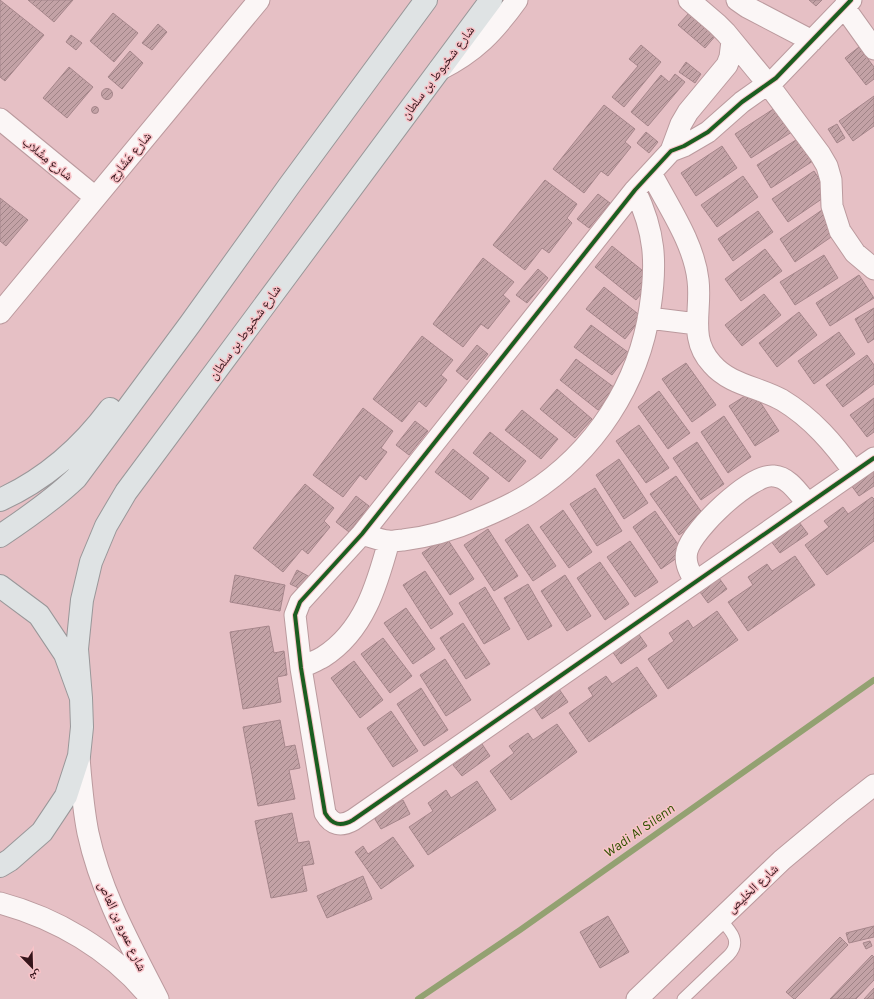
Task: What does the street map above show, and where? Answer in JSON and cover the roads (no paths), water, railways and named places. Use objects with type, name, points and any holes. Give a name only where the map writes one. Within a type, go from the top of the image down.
[{"type":"main road","points":[[0,536],[58,495],[76,478],[186,331],[289,186],[426,0]]},
{"type":"main road","name":"شارع شخبوط بن سلطان","points":[[0,866],[10,860],[42,832],[66,796],[79,756],[82,727],[77,649],[82,600],[91,562],[106,526],[126,492],[491,0]]},
{"type":"main road","points":[[0,500],[33,482],[69,455],[86,438],[104,417],[240,234],[255,217],[289,186]]},
{"type":"main road","points":[[0,586],[39,615],[65,654],[81,698]]},
{"type":"street","name":"شارع عَشَارِج","points":[[0,313],[259,0]]},
{"type":"street","points":[[437,71],[455,62],[487,37],[501,22],[517,0]]},
{"type":"street","points":[[689,0],[717,24],[729,37],[768,84],[820,154],[827,166],[831,180],[832,206],[840,231],[855,253],[874,269]]},
{"type":"street","points":[[812,41],[742,4],[729,37],[730,57],[727,65],[688,112],[681,124],[671,151],[635,190],[362,534],[304,597],[297,608],[296,615],[301,668],[325,813],[328,819],[340,825],[347,824],[874,458]]},
{"type":"street","points":[[671,151],[684,146],[708,132],[742,102],[784,71],[848,4],[874,49]]},
{"type":"street","name":"شارع مِشْلاب","points":[[0,119],[95,197]]},
{"type":"street","points":[[651,173],[691,251],[698,281],[698,338],[703,352],[711,364],[722,374],[736,382],[766,392],[803,414],[839,451],[854,472]]},
{"type":"street","points":[[362,534],[389,542],[425,538],[463,526],[497,512],[529,494],[559,472],[585,447],[608,418],[623,393],[640,354],[649,318],[654,281],[655,262],[653,243],[647,219],[635,190]]},
{"type":"street","points":[[649,318],[697,324]]},
{"type":"street","points":[[695,582],[686,563],[689,545],[708,521],[729,499],[746,486],[766,476],[781,478],[790,484],[808,504]]},
{"type":"street","points":[[301,668],[324,656],[346,637],[363,614],[376,588],[389,542]]},
{"type":"street","name":"شارع عمرو بن العاص","points":[[79,756],[82,794],[88,833],[99,871],[112,908],[158,999]]},
{"type":"street","name":"شارع الخليص","points":[[637,999],[782,860],[874,785]]},
{"type":"street","name":"شارع عمرو بن العاص","points":[[0,903],[20,908],[62,927],[102,952],[137,981],[152,999]]},
{"type":"lane","points":[[683,999],[729,955],[734,948],[734,938],[732,932],[720,919]]},
{"type":"waterway","name":"Wadi Al Silenn","points":[[418,999],[520,930],[874,680]]}]
